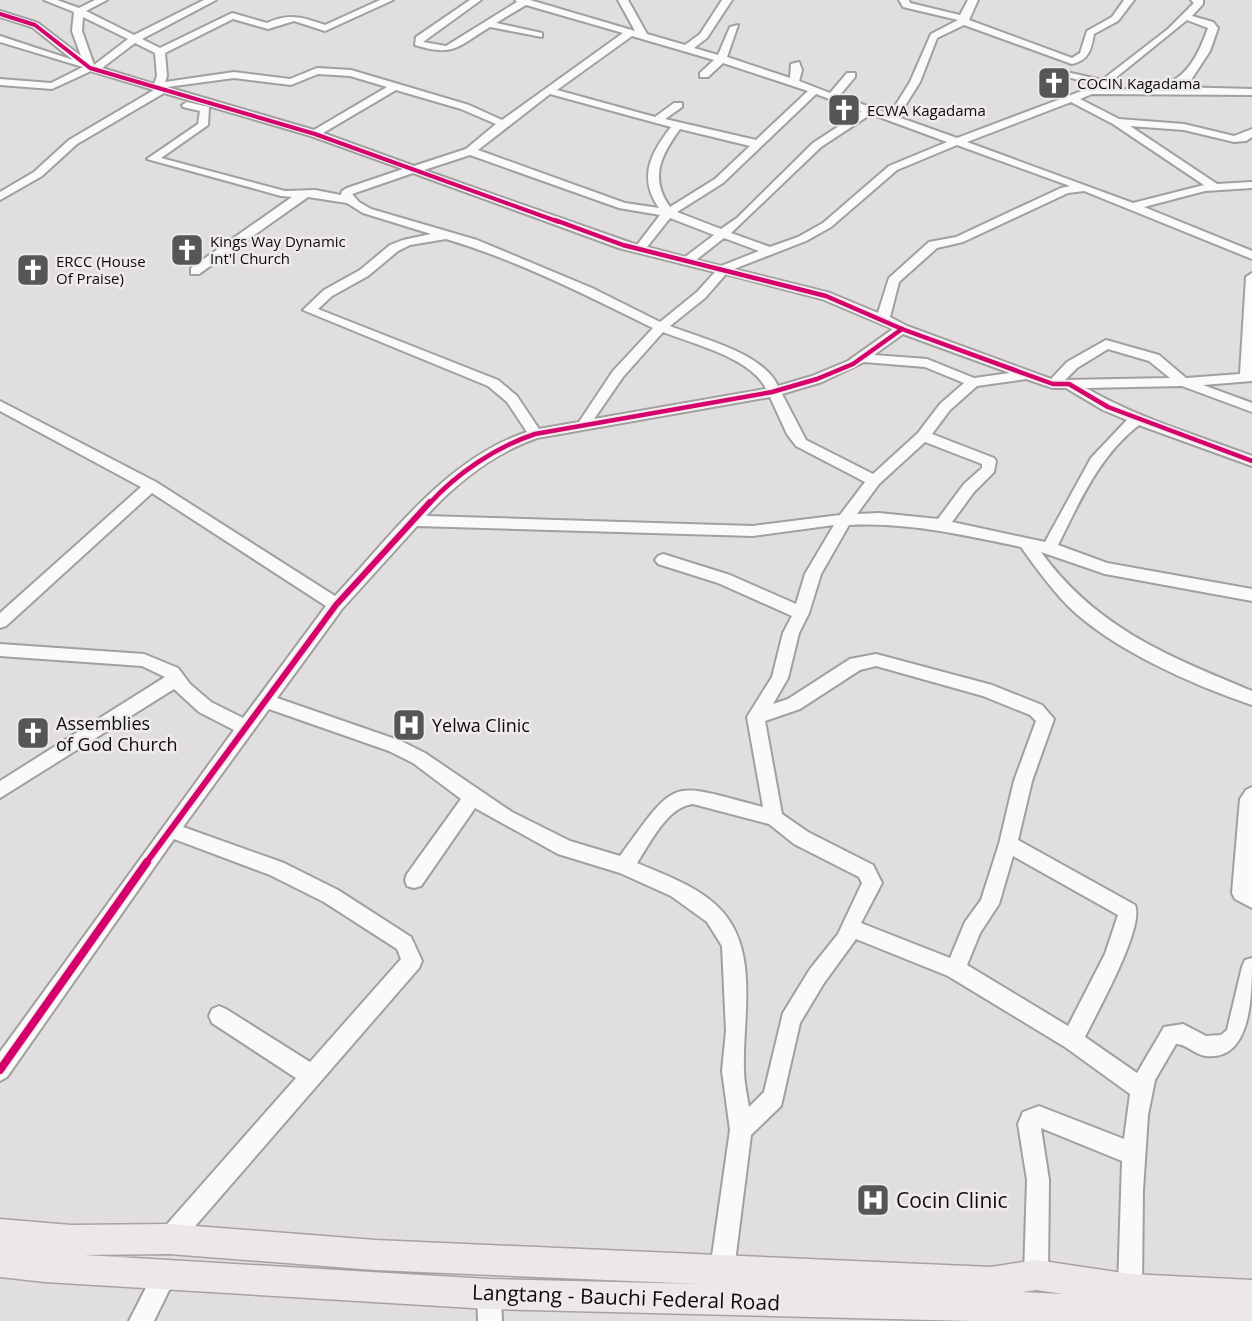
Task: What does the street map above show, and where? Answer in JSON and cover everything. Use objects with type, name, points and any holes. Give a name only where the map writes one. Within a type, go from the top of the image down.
[{"type":"main road","points":[[0,1234],[71,1240],[169,1239],[375,1255],[992,1282],[1036,1275],[1130,1289],[1252,1295]]},
{"type":"main road","name":"Langtang - Bauchi Federal Road","points":[[0,1262],[165,1274],[489,1308],[1252,1318]]},
{"type":"street","points":[[49,0],[79,10],[160,52]]},
{"type":"street","points":[[79,10],[102,0]]},
{"type":"street","points":[[0,82],[52,86],[92,68],[136,38],[211,0]]},
{"type":"street","points":[[358,12],[373,0]]},
{"type":"street","points":[[160,52],[232,16],[268,26],[283,19],[295,18],[325,28],[388,0]]},
{"type":"street","points":[[476,0],[419,39],[418,43],[437,49],[448,49],[522,1],[793,82],[868,112],[1086,188],[1252,255]]},
{"type":"street","points":[[623,0],[637,34]]},
{"type":"street","points":[[686,49],[704,36],[727,0]]},
{"type":"street","points":[[904,0],[906,5],[916,9],[964,20],[1072,61],[1078,60],[1087,51],[1090,33],[1115,19],[1129,0]]},
{"type":"street","points":[[964,20],[966,11],[973,0]]},
{"type":"street","points":[[584,424],[618,374],[661,327],[701,295],[724,269],[788,246],[827,225],[892,168],[1102,87],[1186,17],[1200,2],[1196,0]]},
{"type":"street","points":[[79,10],[77,31],[92,68]]},
{"type":"street","points":[[0,14],[35,25],[92,68]]},
{"type":"street","points":[[1164,90],[1187,78],[1210,41],[1213,28],[1210,24],[1186,17]]},
{"type":"street","points":[[891,120],[919,76],[924,52],[936,34],[944,27],[964,20]]},
{"type":"street","points":[[489,24],[539,35]]},
{"type":"street","points":[[704,75],[721,59],[735,27]]},
{"type":"street","points":[[351,201],[346,193],[351,190],[416,171],[470,151],[533,100],[637,34]]},
{"type":"street","points":[[0,39],[315,134],[639,250],[807,290],[883,319],[902,329],[1053,384],[1184,382],[1249,377],[1252,277]]},
{"type":"street","points":[[160,52],[165,89],[187,105],[205,109],[203,125],[152,159],[285,194],[325,195],[351,201],[367,211],[446,234],[588,291],[661,327],[747,361],[767,376],[794,434],[801,443],[874,481]]},
{"type":"street","points":[[793,82],[797,70],[795,64]]},
{"type":"street","points":[[0,197],[38,174],[73,142],[174,82],[234,75],[291,82],[317,71],[351,73],[465,107],[504,124]]},
{"type":"street","points":[[1053,72],[1102,87],[1136,93],[1164,90],[1252,92]]},
{"type":"street","points":[[832,97],[850,75]]},
{"type":"street","points":[[315,134],[394,86]]},
{"type":"street","points":[[639,250],[668,213],[719,181],[815,90]]},
{"type":"street","points":[[549,91],[601,107],[757,144]]},
{"type":"street","points":[[1073,99],[1117,122],[1152,148],[1176,160],[1214,187]]},
{"type":"street","points":[[659,119],[678,105]]},
{"type":"street","points":[[688,260],[748,214],[817,145],[868,112]]},
{"type":"street","points":[[1117,122],[1184,127],[1234,140],[1242,140],[1252,132]]},
{"type":"street","points":[[668,213],[658,201],[651,171],[656,156],[678,124]]},
{"type":"street","points":[[470,151],[623,206],[668,213],[771,252]]},
{"type":"street","points":[[1131,207],[1214,187],[1252,185]]},
{"type":"street","points":[[883,319],[893,281],[933,245],[959,240],[1065,190],[1086,188]]},
{"type":"street","points":[[195,271],[304,194]]},
{"type":"street","points":[[446,234],[406,242],[394,248],[364,273],[328,293],[309,310],[493,383],[506,392],[535,434]]},
{"type":"street","points":[[0,1070],[170,830],[336,605],[444,486],[510,442],[535,434],[584,424],[775,391],[817,379],[862,358],[902,329]]},
{"type":"street","points":[[1053,384],[1072,364],[1106,344],[1154,358],[1184,382],[1252,408]]},
{"type":"street","points":[[964,352],[973,382]]},
{"type":"street","points":[[862,358],[927,363],[973,382],[1025,374]]},
{"type":"street","points":[[774,818],[756,717],[780,678],[791,633],[801,613],[813,574],[845,519],[874,481],[923,436],[945,407],[973,382]]},
{"type":"street","points":[[1069,384],[1108,407],[1137,420],[1252,461]]},
{"type":"street","points":[[0,405],[151,486],[336,605]]},
{"type":"street","points":[[1049,548],[1077,493],[1104,449],[1119,432],[1137,420]]},
{"type":"street","points":[[923,436],[989,461],[989,469],[975,481],[942,525]]},
{"type":"street","points":[[0,622],[151,486]]},
{"type":"street","points":[[414,521],[753,531],[845,519],[879,518],[942,525],[1049,548],[1104,568],[1252,595]]},
{"type":"street","points":[[1027,544],[1042,567],[1067,595],[1103,628],[1162,660],[1252,698]]},
{"type":"street","points":[[663,560],[724,579],[801,613]]},
{"type":"street","points":[[0,650],[144,660],[172,673],[205,707],[245,727]]},
{"type":"street","points":[[756,717],[794,704],[856,663],[876,660],[986,690],[1036,710],[1045,719],[1023,781],[1008,844],[989,904],[972,928],[955,969]]},
{"type":"street","points":[[0,790],[176,679]]},
{"type":"street","points":[[265,701],[395,746],[419,758],[471,797],[565,848],[624,866],[678,890],[714,916],[732,943],[736,1031],[733,1071],[741,1130],[722,1270]]},
{"type":"street","points":[[414,880],[471,797]]},
{"type":"street","points":[[624,866],[666,807],[678,798],[706,798],[774,818],[801,838],[866,871],[870,876],[872,883],[849,927],[847,938],[817,976],[790,1020],[773,1098],[741,1130]]},
{"type":"street","points":[[1251,799],[1242,894],[1252,899]]},
{"type":"street","points":[[169,1239],[412,961],[404,943],[331,896],[277,869],[170,830]]},
{"type":"street","points":[[1008,844],[1128,911],[1128,921],[1072,1040]]},
{"type":"street","points":[[849,927],[955,969],[1072,1040],[1141,1089]]},
{"type":"street","points":[[1130,1289],[1134,1154],[1141,1089],[1164,1041],[1171,1034],[1183,1034],[1204,1047],[1226,1045],[1236,1035],[1252,967]]},
{"type":"street","points":[[219,1016],[310,1075]]},
{"type":"street","points":[[1036,1275],[1038,1180],[1029,1124],[1031,1120],[1039,1117],[1134,1154]]},
{"type":"street","points":[[141,1321],[165,1274]]},
{"type":"cycle path","points":[[0,14],[35,25],[90,68],[315,134],[623,245],[826,296],[902,329],[1053,384],[1069,384],[1108,407],[1252,461]]},
{"type":"cycle path","points":[[0,1070],[170,830],[336,605],[445,486],[511,442],[535,434],[772,392],[817,379],[853,364],[902,329]]},
{"type":"place","name":"COCIN Kagadama","points":[[1054,83]]},
{"type":"place","name":"ECWA Kagadama","points":[[844,110]]},
{"type":"place","name":"Kings Way Dynamic Int'l Church","points":[[187,250]]},
{"type":"place","name":"ERCC (House Of Praise)","points":[[33,270]]},
{"type":"place","name":"Yelwa Clinic","points":[[409,725]]},
{"type":"place","name":"Assemblies of God Church","points":[[33,733]]},
{"type":"place","name":"Cocin Clinic","points":[[873,1200]]}]
